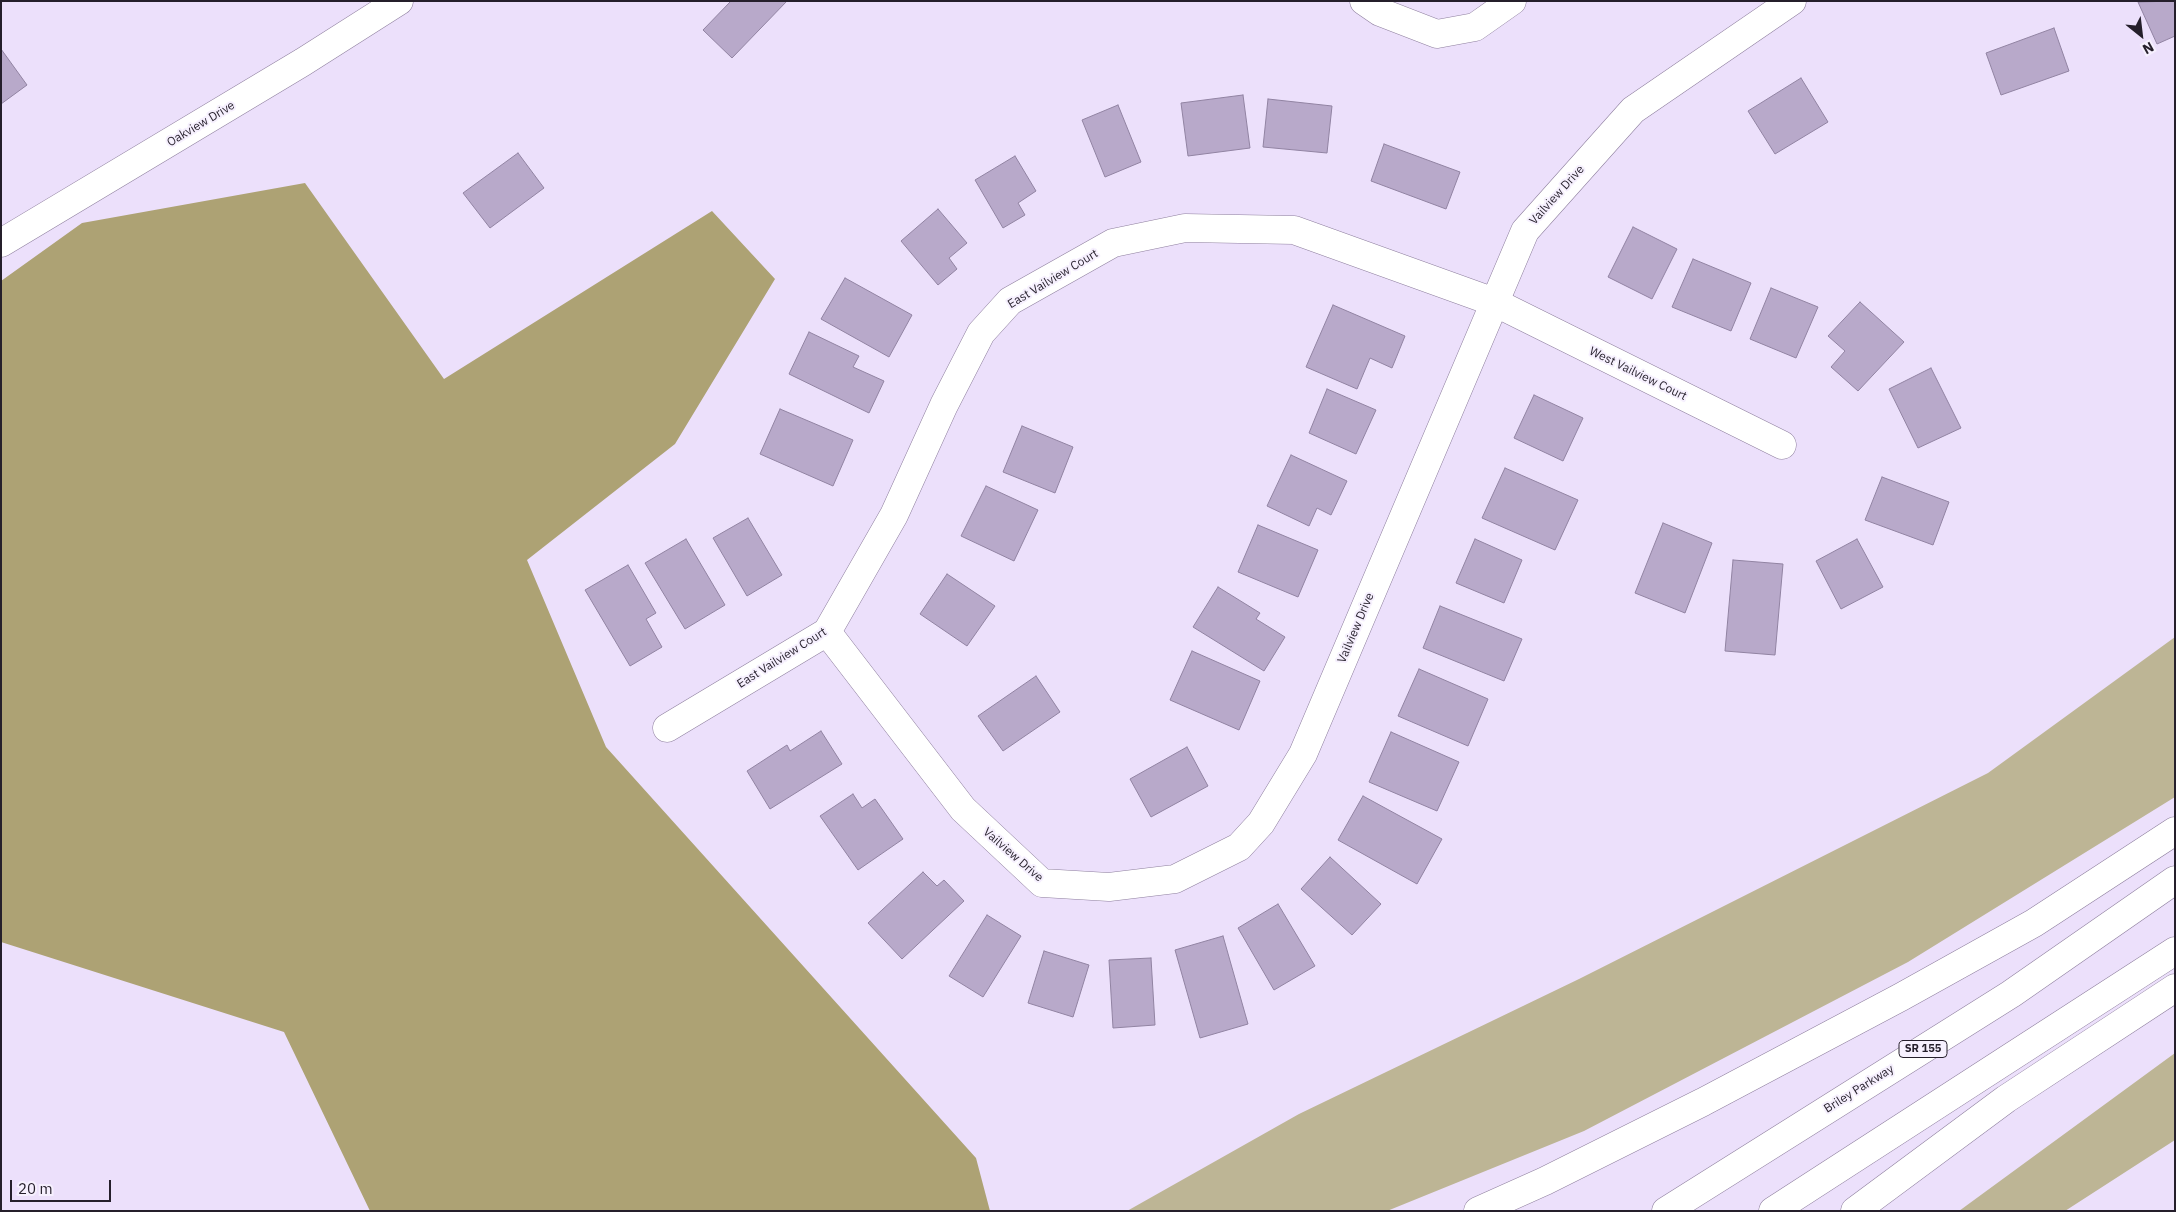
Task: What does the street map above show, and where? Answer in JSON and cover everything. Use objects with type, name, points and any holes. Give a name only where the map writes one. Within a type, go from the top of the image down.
[{"type":"main road","name":"Oakview Drive","points":[[1,243],[303,62],[399,1]]},
{"type":"main road","points":[[1364,1],[1380,12],[1437,34],[1475,27],[1512,1]]},
{"type":"main road","name":"Vailview Drive","points":[[827,632],[963,809],[1042,883],[1109,887],[1175,878],[1240,847],[1261,823],[1303,754],[1525,231],[1634,110],[1792,1]]},
{"type":"main road","name":"East Vailview Court","points":[[667,728],[827,632],[894,515],[944,405],[981,333],[1010,301],[1113,244],[1185,228],[1294,230],[1494,302]]},
{"type":"main road","name":"West Vailview Court","points":[[1494,302],[1782,445]]},
{"type":"main road","points":[[1478,1211],[1545,1181],[1694,1106],[1900,997],[2034,923],[2175,831]]},
{"type":"main road","name":"Briley Parkway","points":[[1666,1211],[2011,994],[2175,880]]},
{"type":"main road","points":[[1773,1211],[2175,951]]},
{"type":"main road","points":[[1855,1211],[2006,1099],[2175,988]]},
{"type":"shaded area","points":[[305,183],[444,379],[712,211],[775,279],[675,444],[527,560],[606,747],[976,1158],[990,1211],[370,1211],[284,1032],[1,942],[1,281],[82,223]]},
{"type":"shaded area","points":[[2175,637],[2175,797],[1908,962],[1584,1131],[1387,1211],[1127,1211],[1299,1114],[1579,979],[1988,773]]},
{"type":"shaded area","points":[[2175,1053],[2175,1140],[2065,1211],[1959,1211]]},
{"type":"building","points":[[731,1],[787,1],[732,58],[703,30]]},
{"type":"building","points":[[2175,1],[2175,36],[2157,44],[2138,2]]},
{"type":"building","points":[[2054,28],[2069,71],[2001,95],[1986,53]]},
{"type":"building","points":[[1,49],[27,85],[1,104]]},
{"type":"building","points":[[1801,78],[1828,122],[1775,154],[1748,111]]},
{"type":"building","points":[[1243,95],[1250,148],[1188,156],[1181,103]]},
{"type":"building","points":[[1268,99],[1332,106],[1327,153],[1263,147]]},
{"type":"building","points":[[1118,105],[1141,162],[1105,177],[1082,120]]},
{"type":"building","points":[[1384,144],[1460,172],[1446,209],[1371,181]]},
{"type":"building","points":[[518,153],[544,188],[490,228],[463,193]]},
{"type":"building","points":[[1015,156],[1036,191],[1018,203],[1025,215],[1003,228],[975,180]]},
{"type":"building","points":[[938,209],[967,243],[949,258],[957,269],[938,285],[901,241]]},
{"type":"building","points":[[1633,227],[1677,249],[1652,299],[1608,277]]},
{"type":"building","points":[[1693,259],[1751,283],[1731,331],[1672,307]]},
{"type":"building","points":[[845,278],[912,315],[889,357],[821,319]]},
{"type":"building","points":[[1771,288],[1818,307],[1796,358],[1750,339]]},
{"type":"building","points":[[1860,302],[1904,342],[1858,391],[1831,367],[1845,351],[1828,336]]},
{"type":"building","points":[[1333,305],[1405,336],[1392,368],[1370,358],[1357,389],[1306,367]]},
{"type":"building","points":[[809,332],[859,356],[853,367],[884,381],[869,413],[789,374]]},
{"type":"building","points":[[1931,368],[1961,428],[1918,448],[1889,389]]},
{"type":"building","points":[[1327,389],[1376,410],[1356,454],[1309,433]]},
{"type":"building","points":[[1534,395],[1583,418],[1563,461],[1514,438]]},
{"type":"building","points":[[780,409],[853,440],[833,486],[760,454]]},
{"type":"building","points":[[1022,426],[1073,447],[1055,493],[1003,472]]},
{"type":"building","points":[[1291,455],[1347,481],[1331,515],[1317,508],[1309,526],[1267,506]]},
{"type":"building","points":[[1505,468],[1578,500],[1555,550],[1482,518]]},
{"type":"building","points":[[1882,477],[1949,502],[1933,545],[1865,520]]},
{"type":"building","points":[[986,486],[1038,510],[1014,561],[961,536]]},
{"type":"building","points":[[748,518],[782,575],[747,596],[713,538]]},
{"type":"building","points":[[1663,523],[1712,543],[1685,613],[1635,593]]},
{"type":"building","points":[[1258,525],[1318,550],[1298,597],[1238,572]]},
{"type":"building","points":[[686,539],[725,605],[685,629],[645,563]]},
{"type":"building","points":[[1475,539],[1522,560],[1504,603],[1456,583]]},
{"type":"building","points":[[1857,539],[1883,587],[1841,609],[1816,561]]},
{"type":"building","points":[[1733,560],[1783,564],[1775,655],[1725,651]]},
{"type":"building","points":[[628,565],[656,613],[646,619],[662,647],[630,666],[585,590]]},
{"type":"building","points":[[947,574],[995,606],[967,646],[920,614]]},
{"type":"building","points":[[1218,587],[1260,613],[1256,619],[1285,637],[1264,671],[1193,627]]},
{"type":"building","points":[[1440,606],[1522,639],[1504,681],[1423,648]]},
{"type":"building","points":[[1192,651],[1260,681],[1239,730],[1170,700]]},
{"type":"building","points":[[1419,669],[1488,699],[1468,746],[1398,716]]},
{"type":"building","points":[[1036,676],[1060,712],[1003,751],[978,716]]},
{"type":"building","points":[[821,731],[842,764],[770,809],[747,771],[787,745],[790,751]]},
{"type":"building","points":[[1391,732],[1459,762],[1437,811],[1369,782]]},
{"type":"building","points":[[1187,747],[1208,786],[1151,817],[1130,779]]},
{"type":"building","points":[[853,794],[862,808],[875,799],[903,839],[858,870],[820,816]]},
{"type":"building","points":[[1363,796],[1442,839],[1417,884],[1338,840]]},
{"type":"building","points":[[1330,857],[1381,904],[1352,935],[1301,889]]},
{"type":"building","points":[[923,872],[937,886],[944,880],[964,901],[902,959],[868,923]]},
{"type":"building","points":[[1278,904],[1315,966],[1274,990],[1238,928]]},
{"type":"building","points":[[987,915],[1021,936],[983,997],[949,976]]},
{"type":"building","points":[[1223,936],[1248,1024],[1200,1038],[1175,950]]},
{"type":"building","points":[[1044,951],[1089,965],[1073,1017],[1028,1003]]},
{"type":"building","points":[[1151,958],[1155,1025],[1113,1028],[1109,960]]}]
